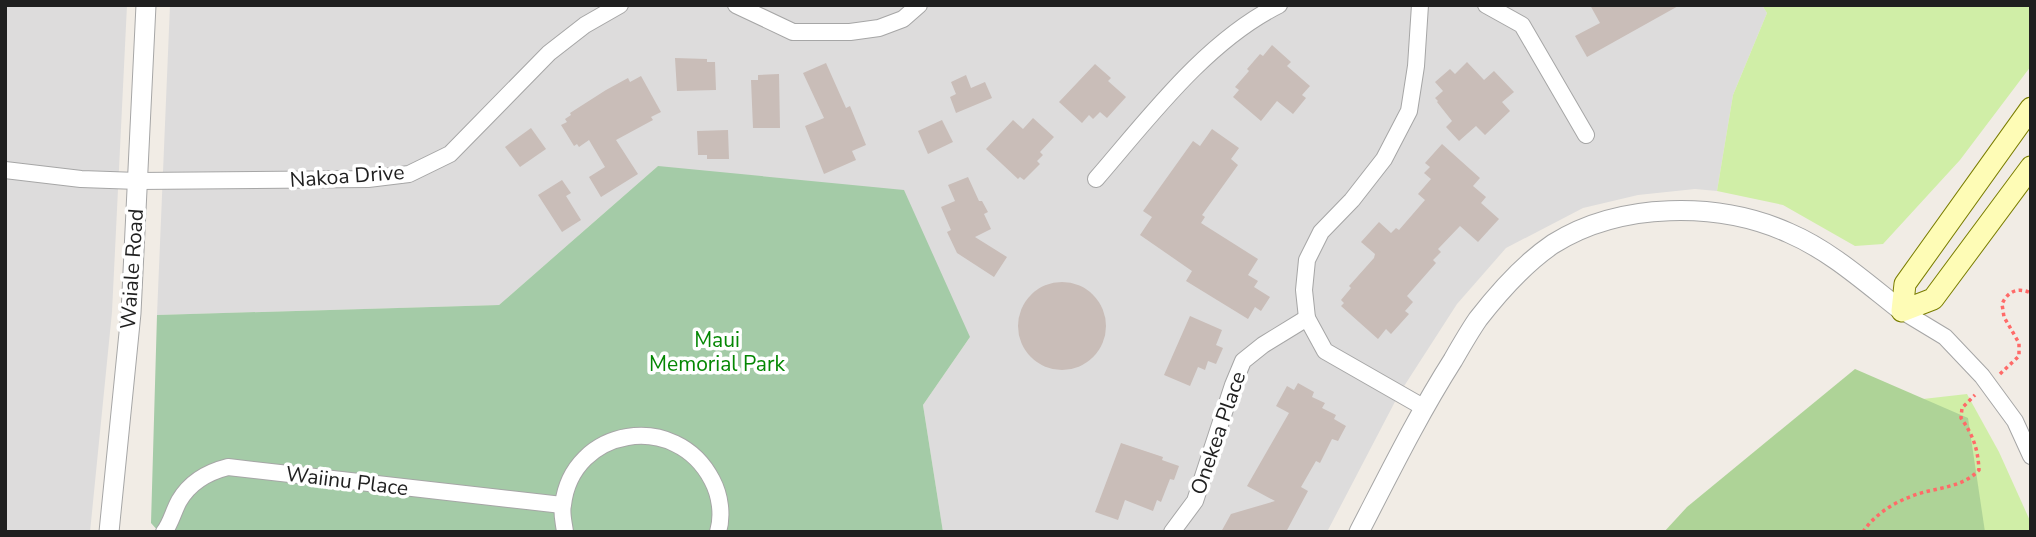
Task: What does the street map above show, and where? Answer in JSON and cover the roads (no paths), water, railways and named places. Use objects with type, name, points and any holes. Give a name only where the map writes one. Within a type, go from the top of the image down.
[{"type":"main road","points":[[2031,108],[1905,285],[1902,311],[1933,299],[2031,166]]},
{"type":"street","name":"Waiale Road","points":[[109,532],[131,313],[146,5]]},
{"type":"street","name":"Nakoa Drive","points":[[5,170],[81,179],[138,181],[368,179],[410,174],[450,154],[549,52],[620,5]]},
{"type":"street","points":[[736,5],[793,32],[850,32],[879,28],[903,19],[919,5]]},
{"type":"street","points":[[1096,180],[1190,72],[1257,16],[1279,5]]},
{"type":"street","points":[[1420,5],[1416,66],[1409,111],[1384,159],[1352,200],[1321,232],[1307,260],[1304,290],[1307,318],[1325,351],[1423,407]]},
{"type":"street","points":[[1486,5],[1522,25],[1586,135]]},
{"type":"street","points":[[1359,532],[1423,407],[1478,319],[1522,269],[1564,239],[1594,225],[1641,213],[1706,212],[1755,221],[1790,233],[1842,263],[1902,311],[1944,337],[1988,384],[2015,421],[2031,456]]},
{"type":"street","name":"Onekea Place","points":[[1172,532],[1195,501],[1243,362],[1263,345],[1307,318]]},
{"type":"street","points":[[565,532],[562,506],[572,476],[592,452],[619,438],[650,435],[680,444],[704,464],[718,492],[721,522],[718,532]]},
{"type":"street","name":"Waiinu Place","points":[[164,532],[179,501],[191,486],[208,472],[228,467],[562,506]]},
{"type":"park label","name":"Maui Memorial Park","points":[[717,352]]}]
